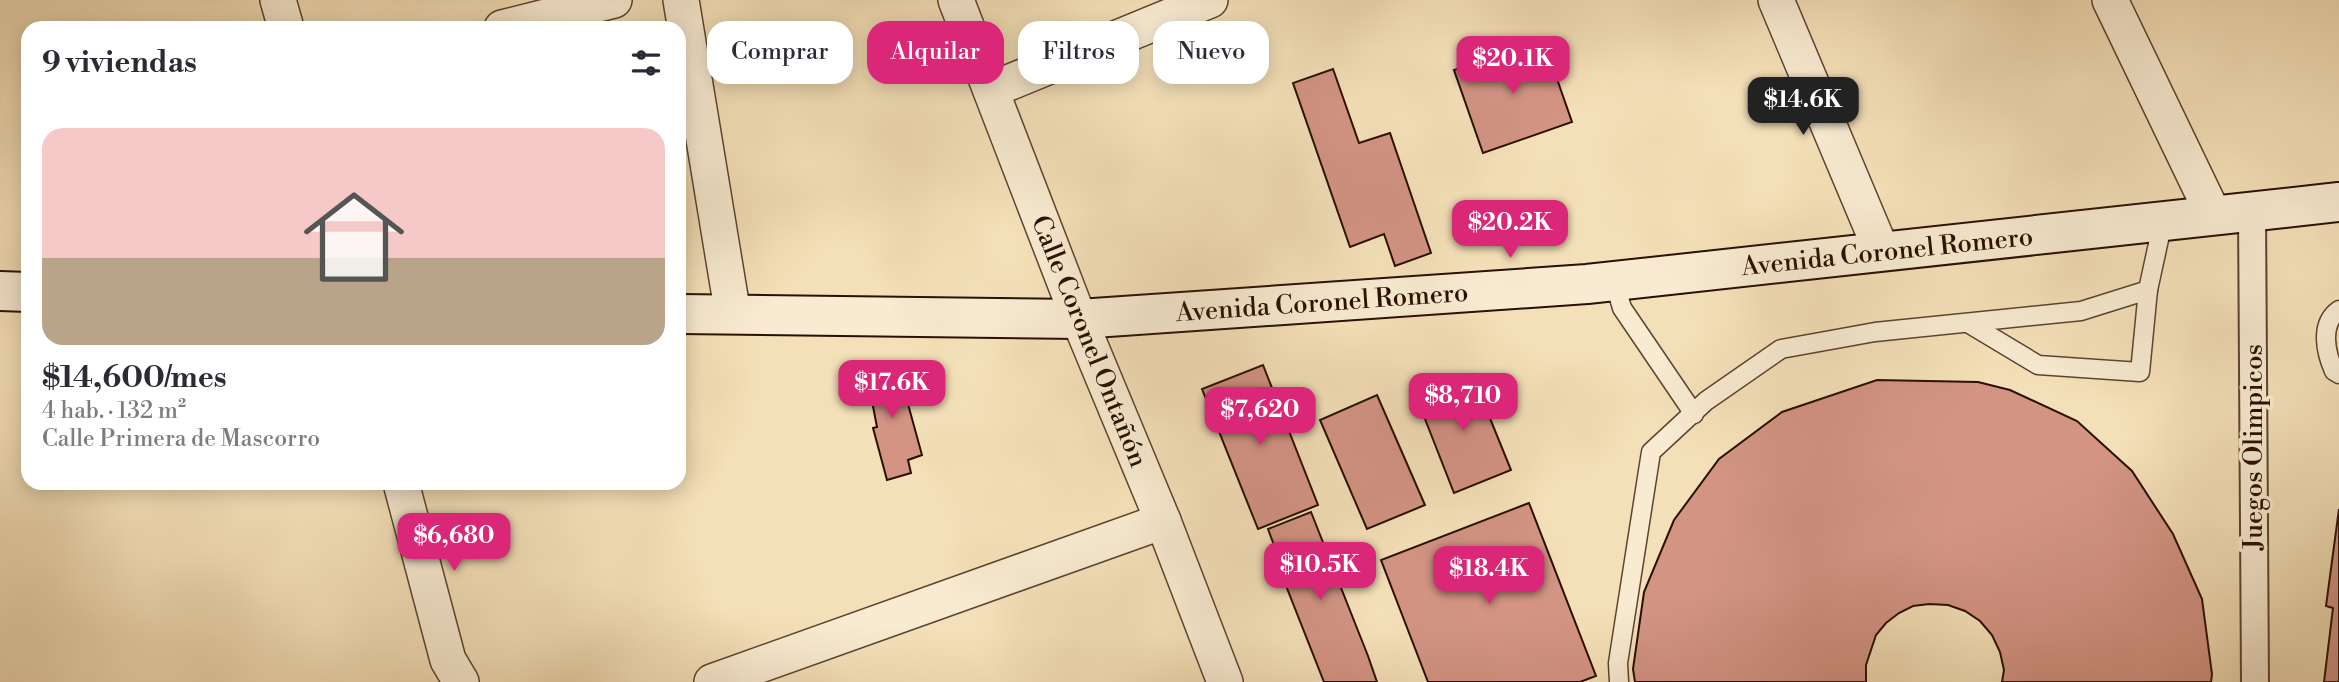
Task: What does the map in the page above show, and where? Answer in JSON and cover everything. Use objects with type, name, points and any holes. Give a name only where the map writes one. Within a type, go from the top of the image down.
[{"type":"main road","name":"Avenida Coronel Romero","points":[[686,314],[1079,319],[1614,281],[2339,202]]},
{"type":"main road","points":[[0,291],[21,292]]},
{"type":"street","points":[[278,0],[284,21]]},
{"type":"street","points":[[530,21],[614,0]]},
{"type":"street","points":[[681,0],[684,21]]},
{"type":"street","name":"Calle Coronel Ontañón","points":[[956,0],[1079,319],[1226,682]]},
{"type":"street","points":[[991,90],[1210,0]]},
{"type":"street","points":[[1776,0],[1882,252]]},
{"type":"street","points":[[2110,0],[2214,216]]},
{"type":"street","points":[[686,30],[733,315]]},
{"type":"street","name":"Juegos Olimpicos","points":[[2252,211],[2255,682]]},
{"type":"street","points":[[403,490],[448,660],[461,682]]},
{"type":"street","points":[[712,682],[1163,521]]},
{"type":"lane","points":[[1968,323],[2038,365],[2140,372],[2148,290],[2163,221]]},
{"type":"lane","points":[[1614,281],[1622,307],[1693,414]]},
{"type":"lane","points":[[1619,682],[1618,663],[1651,452],[1706,401],[1781,349],[1875,332],[2081,311],[2148,290]]},
{"type":"lane","points":[[2339,310],[2334,313],[2326,332],[2326,353],[2334,371],[2339,374]]},
{"type":"building","points":[[1543,39],[1572,122],[1483,153],[1454,70]]},
{"type":"building","points":[[1333,69],[1359,143],[1390,133],[1431,253],[1395,266],[1384,234],[1350,247],[1293,83]]},
{"type":"building","points":[[897,364],[922,455],[908,460],[911,473],[887,480],[873,428],[877,427],[865,365]]},
{"type":"building","points":[[1263,365],[1318,505],[1258,529],[1202,389]]},
{"type":"building","points":[[1472,374],[1511,470],[1454,493],[1416,396]]},
{"type":"building","points":[[1877,380],[1978,382],[2010,390],[2077,421],[2132,471],[2173,534],[2202,599],[2211,682],[2002,682],[2004,670],[2000,652],[1992,635],[1980,621],[1965,611],[1948,605],[1929,604],[1913,606],[1899,613],[1876,635],[1866,665],[1866,682],[1635,682],[1633,669],[1644,592],[1674,520],[1719,459],[1782,412]]},
{"type":"building","points":[[1377,395],[1425,505],[1367,529],[1320,420]]},
{"type":"building","points":[[1529,503],[1596,676],[1580,682],[1428,682],[1381,560]]},
{"type":"building","points":[[2339,509],[2339,682],[2324,682],[2333,608],[2326,606]]},
{"type":"building","points":[[1311,512],[1377,682],[1324,682],[1279,568],[1278,556],[1268,529]]}]
